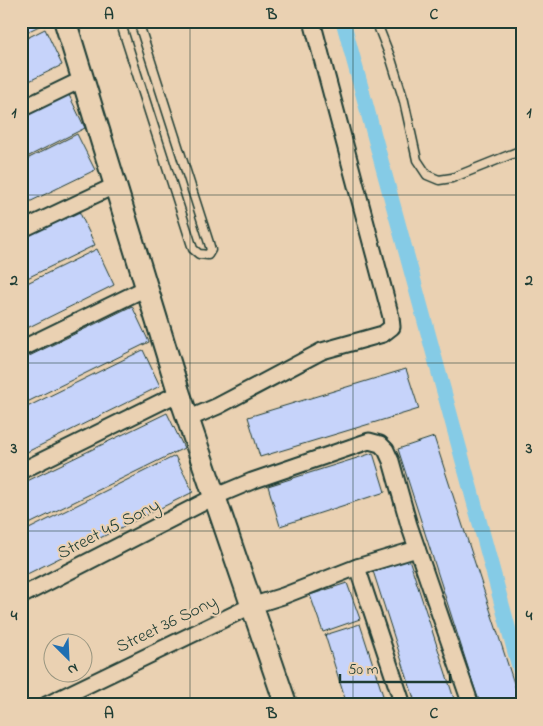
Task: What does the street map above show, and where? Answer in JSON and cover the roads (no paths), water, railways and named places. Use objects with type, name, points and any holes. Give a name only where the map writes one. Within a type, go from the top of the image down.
[{"type":"street","points":[[64,21],[179,393],[250,606],[286,705]]},
{"type":"street","points":[[188,420],[322,351],[382,334],[392,327],[391,317],[312,21]]},
{"type":"street","points":[[21,109],[81,80]]},
{"type":"street","points":[[21,230],[116,185]]},
{"type":"street","points":[[21,349],[146,288]]},
{"type":"street","points":[[21,471],[179,393]]},
{"type":"street","name":"Street 45 Sony","points":[[21,596],[214,497],[369,441],[380,444],[386,450],[391,461],[417,549],[470,705]]},
{"type":"street","name":"Street 36 Sony","points":[[46,705],[250,606],[283,596],[357,567],[417,549]]},
{"type":"street","points":[[357,567],[403,705]]},
{"type":"lane","points":[[120,21],[193,250],[199,254],[208,255],[211,250],[209,243],[138,21]]},
{"type":"lane","points":[[376,21],[391,59],[404,101],[416,160],[427,175],[439,180],[452,178],[522,150]]},
{"type":"waterway","points":[[343,21],[522,678]]}]
